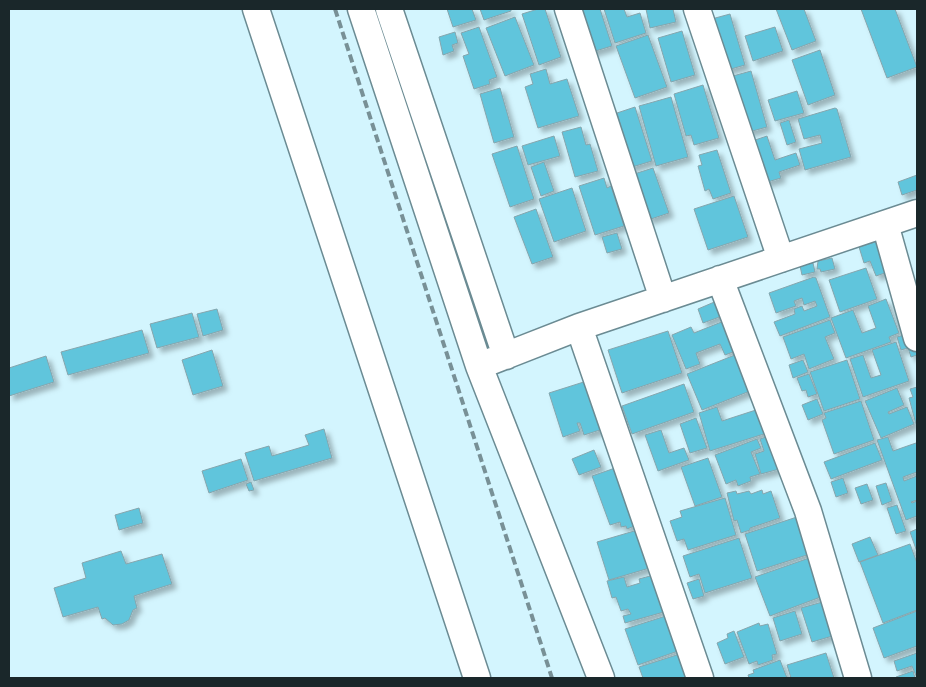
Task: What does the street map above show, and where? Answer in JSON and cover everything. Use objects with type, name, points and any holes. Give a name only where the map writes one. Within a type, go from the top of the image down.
[{"type":"street","points":[[256,9],[477,678]]},
{"type":"street","points":[[361,9],[479,366],[601,678]]},
{"type":"street","points":[[389,9],[506,356]]},
{"type":"street","points":[[568,9],[663,299]]},
{"type":"street","points":[[696,9],[781,259]]},
{"type":"street","points":[[479,366],[579,327],[917,213]]},
{"type":"street","points":[[885,224],[917,338]]},
{"type":"street","points":[[720,280],[808,511],[858,678]]},
{"type":"street","points":[[579,327],[700,678]]},
{"type":"building","points":[[447,9],[472,9],[476,20],[453,27]]},
{"type":"building","points":[[480,9],[511,9],[511,11],[484,20]]},
{"type":"building","points":[[545,9],[561,57],[539,65],[522,14]]},
{"type":"building","points":[[575,9],[600,9],[612,46],[589,53]]},
{"type":"building","points":[[604,9],[624,9],[627,17],[640,13],[646,33],[615,43]]},
{"type":"building","points":[[646,9],[673,9],[676,22],[650,28]]},
{"type":"building","points":[[776,9],[804,9],[816,41],[792,50]]},
{"type":"building","points":[[861,9],[895,9],[917,67],[887,78]]},
{"type":"building","points":[[730,14],[745,65],[724,71],[708,20]]},
{"type":"building","points":[[515,17],[534,65],[505,76],[486,28]]},
{"type":"building","points":[[479,27],[497,77],[489,80],[490,84],[474,89],[463,56],[469,54],[461,33]]},
{"type":"building","points":[[775,27],[783,51],[753,61],[745,36]]},
{"type":"building","points":[[682,31],[695,75],[671,82],[658,38]]},
{"type":"building","points":[[455,32],[458,43],[452,45],[454,51],[443,55],[439,37]]},
{"type":"building","points":[[648,35],[667,87],[635,98],[616,46]]},
{"type":"building","points":[[820,50],[835,95],[808,105],[792,60]]},
{"type":"building","points":[[546,69],[550,84],[567,79],[579,116],[538,128],[525,87],[533,84],[530,74]]},
{"type":"building","points":[[751,71],[767,127],[738,135],[722,79]]},
{"type":"building","points":[[703,85],[719,138],[694,145],[691,135],[686,136],[674,94]]},
{"type":"building","points":[[500,88],[514,137],[494,143],[480,94]]},
{"type":"building","points":[[797,91],[804,113],[775,121],[768,100]]},
{"type":"building","points":[[671,97],[688,157],[656,166],[639,106]]},
{"type":"building","points":[[635,107],[652,161],[629,168],[616,126],[620,124],[617,113]]},
{"type":"building","points":[[837,109],[851,157],[805,170],[799,149],[822,143],[820,135],[804,139],[798,119]]},
{"type":"building","points":[[789,120],[796,142],[787,145],[780,123]]},
{"type":"building","points":[[581,127],[586,145],[590,144],[598,171],[575,177],[562,132]]},
{"type":"building","points":[[554,136],[560,156],[528,165],[522,146]]},
{"type":"building","points":[[767,136],[775,160],[796,153],[800,165],[779,172],[781,178],[764,183],[749,142]]},
{"type":"building","points":[[517,146],[534,199],[510,207],[492,154]]},
{"type":"building","points":[[717,150],[731,193],[713,199],[709,189],[705,191],[698,166],[702,165],[699,155]]},
{"type":"building","points":[[544,162],[554,191],[541,196],[531,167]]},
{"type":"building","points":[[653,168],[669,213],[648,220],[631,175]]},
{"type":"building","points":[[917,175],[917,190],[902,195],[898,182]]},
{"type":"building","points":[[604,178],[607,188],[611,186],[624,226],[595,235],[579,186]]},
{"type":"building","points":[[572,188],[586,231],[554,242],[539,199]]},
{"type":"building","points":[[734,196],[748,237],[708,250],[694,209]]},
{"type":"building","points":[[536,209],[553,257],[532,264],[514,217]]},
{"type":"building","points":[[617,233],[622,249],[607,253],[602,237]]},
{"type":"building","points":[[884,239],[894,270],[876,276],[870,261],[864,263],[859,247]]},
{"type":"building","points":[[832,258],[835,269],[821,272],[820,269],[817,269],[818,261]]},
{"type":"building","points":[[813,263],[815,272],[802,275],[800,266]]},
{"type":"building","points":[[866,268],[877,299],[840,312],[829,280]]},
{"type":"building","points":[[814,277],[830,317],[780,336],[774,322],[795,314],[794,309],[802,306],[804,311],[817,306],[815,301],[804,305],[802,298],[794,301],[796,306],[776,313],[769,293]]},
{"type":"building","points":[[886,299],[899,333],[889,337],[891,342],[846,358],[831,318],[853,310],[862,333],[876,328],[868,306]]},
{"type":"building","points":[[719,300],[725,315],[703,323],[698,309]]},
{"type":"building","points":[[217,309],[223,330],[203,336],[197,314]]},
{"type":"building","points":[[192,313],[199,337],[157,348],[150,324]]},
{"type":"building","points":[[729,319],[741,349],[725,355],[720,344],[696,353],[700,364],[686,369],[672,335],[691,327],[694,333]]},
{"type":"building","points":[[830,320],[835,333],[825,337],[834,359],[809,369],[804,354],[791,359],[783,337]]},
{"type":"building","points":[[142,330],[149,353],[68,375],[61,352]]},
{"type":"building","points":[[668,331],[682,373],[622,393],[608,350]]},
{"type":"building","points":[[911,333],[917,355],[911,357],[908,348],[901,350],[897,337]]},
{"type":"building","points":[[896,342],[909,381],[863,397],[850,359],[863,355],[871,378],[881,375],[872,350]]},
{"type":"building","points":[[212,350],[223,386],[193,395],[182,360]]},
{"type":"building","points":[[740,353],[755,389],[702,410],[687,374]]},
{"type":"building","points":[[46,356],[54,382],[9,396],[9,368]]},
{"type":"building","points":[[803,360],[808,372],[793,378],[789,365]]},
{"type":"building","points":[[847,360],[860,399],[824,411],[810,372]]},
{"type":"building","points":[[809,374],[817,394],[808,397],[806,390],[802,391],[797,378]]},
{"type":"building","points":[[590,380],[603,429],[584,435],[580,423],[577,423],[580,431],[563,437],[549,393]]},
{"type":"building","points":[[684,384],[694,412],[632,434],[622,406]]},
{"type":"building","points":[[917,387],[916,424],[909,398],[913,397],[910,389]]},
{"type":"building","points":[[897,388],[904,405],[888,412],[889,414],[907,407],[914,424],[881,438],[865,401]]},
{"type":"building","points":[[817,399],[823,414],[808,420],[802,405]]},
{"type":"building","points":[[861,401],[874,440],[834,454],[822,420],[826,418],[824,413]]},
{"type":"building","points":[[717,407],[722,421],[759,409],[767,433],[710,451],[699,413]]},
{"type":"building","points":[[696,418],[707,448],[690,453],[680,424]]},
{"type":"building","points":[[324,429],[332,458],[254,481],[245,453],[269,446],[272,456],[309,445],[305,435]]},
{"type":"building","points":[[661,430],[669,453],[684,448],[689,460],[658,471],[645,435]]},
{"type":"building","points":[[769,436],[783,468],[761,474],[755,454],[764,451],[760,439]]},
{"type":"building","points":[[888,437],[893,451],[916,443],[917,446],[917,472],[903,477],[904,481],[917,476],[917,500],[911,502],[917,501],[917,516],[906,520],[877,440]]},
{"type":"building","points":[[757,439],[761,448],[751,452],[760,474],[750,477],[751,481],[738,486],[736,480],[726,484],[715,455]]},
{"type":"building","points":[[875,443],[882,460],[831,479],[824,462]]},
{"type":"building","points":[[594,450],[601,467],[579,475],[572,459]]},
{"type":"building","points":[[708,458],[722,497],[695,506],[681,467]]},
{"type":"building","points":[[241,459],[248,480],[209,493],[202,471]]},
{"type":"building","points":[[621,466],[642,523],[627,529],[626,526],[621,527],[620,522],[610,525],[592,476]]},
{"type":"building","points":[[843,478],[848,493],[836,497],[831,482]]},
{"type":"building","points":[[251,482],[254,490],[249,491],[246,484]]},
{"type":"building","points":[[886,483],[892,501],[882,505],[876,486]]},
{"type":"building","points":[[867,484],[873,500],[861,504],[855,488]]},
{"type":"building","points":[[762,490],[763,494],[771,491],[780,518],[741,533],[737,520],[734,521],[727,493],[736,491],[737,494],[749,491],[751,494]]},
{"type":"building","points":[[725,498],[736,535],[688,550],[684,539],[677,541],[670,521],[682,517],[680,511]]},
{"type":"building","points":[[897,505],[906,531],[896,534],[887,508]]},
{"type":"building","points":[[139,508],[143,523],[119,530],[115,515]]},
{"type":"building","points":[[797,517],[810,554],[757,571],[745,534]]},
{"type":"building","points":[[641,529],[653,567],[609,580],[597,542]]},
{"type":"building","points":[[917,529],[917,552],[910,532]]},
{"type":"building","points":[[870,537],[878,555],[859,562],[852,544]]},
{"type":"building","points":[[739,538],[752,578],[705,593],[699,574],[690,577],[683,556]]},
{"type":"building","points":[[910,544],[917,563],[917,610],[883,623],[860,562]]},
{"type":"building","points":[[121,551],[126,564],[162,554],[172,584],[134,596],[137,608],[133,610],[129,620],[122,624],[113,625],[105,618],[102,619],[98,607],[63,617],[54,588],[86,578],[82,563]]},
{"type":"building","points":[[812,557],[826,595],[770,616],[755,577]]},
{"type":"building","points":[[661,573],[671,610],[625,623],[623,616],[631,614],[628,609],[621,611],[616,597],[612,598],[607,581],[624,577],[627,587],[640,583],[639,579]]},
{"type":"building","points":[[699,579],[704,596],[693,599],[687,583]]},
{"type":"building","points":[[826,601],[836,635],[812,642],[801,608]]},
{"type":"building","points":[[795,611],[802,634],[780,641],[773,618]]},
{"type":"building","points":[[917,611],[917,646],[884,658],[873,628]]},
{"type":"building","points":[[669,615],[681,650],[638,665],[625,629]]},
{"type":"building","points":[[759,623],[760,626],[768,624],[777,654],[772,655],[773,660],[758,665],[757,661],[749,664],[737,632]]},
{"type":"building","points":[[734,631],[744,657],[725,664],[717,643],[728,638],[727,634]]},
{"type":"building","points":[[683,653],[692,678],[643,678],[639,667]]},
{"type":"building","points":[[826,653],[834,678],[791,678],[787,665]]},
{"type":"building","points":[[917,653],[917,678],[912,666],[897,671],[894,661]]},
{"type":"building","points":[[780,660],[787,678],[749,678],[748,675],[754,673],[753,670]]},
{"type":"building","points":[[913,671],[915,678],[896,678],[896,677]]},
{"type":"railway","points":[[335,9],[552,678]]}]
